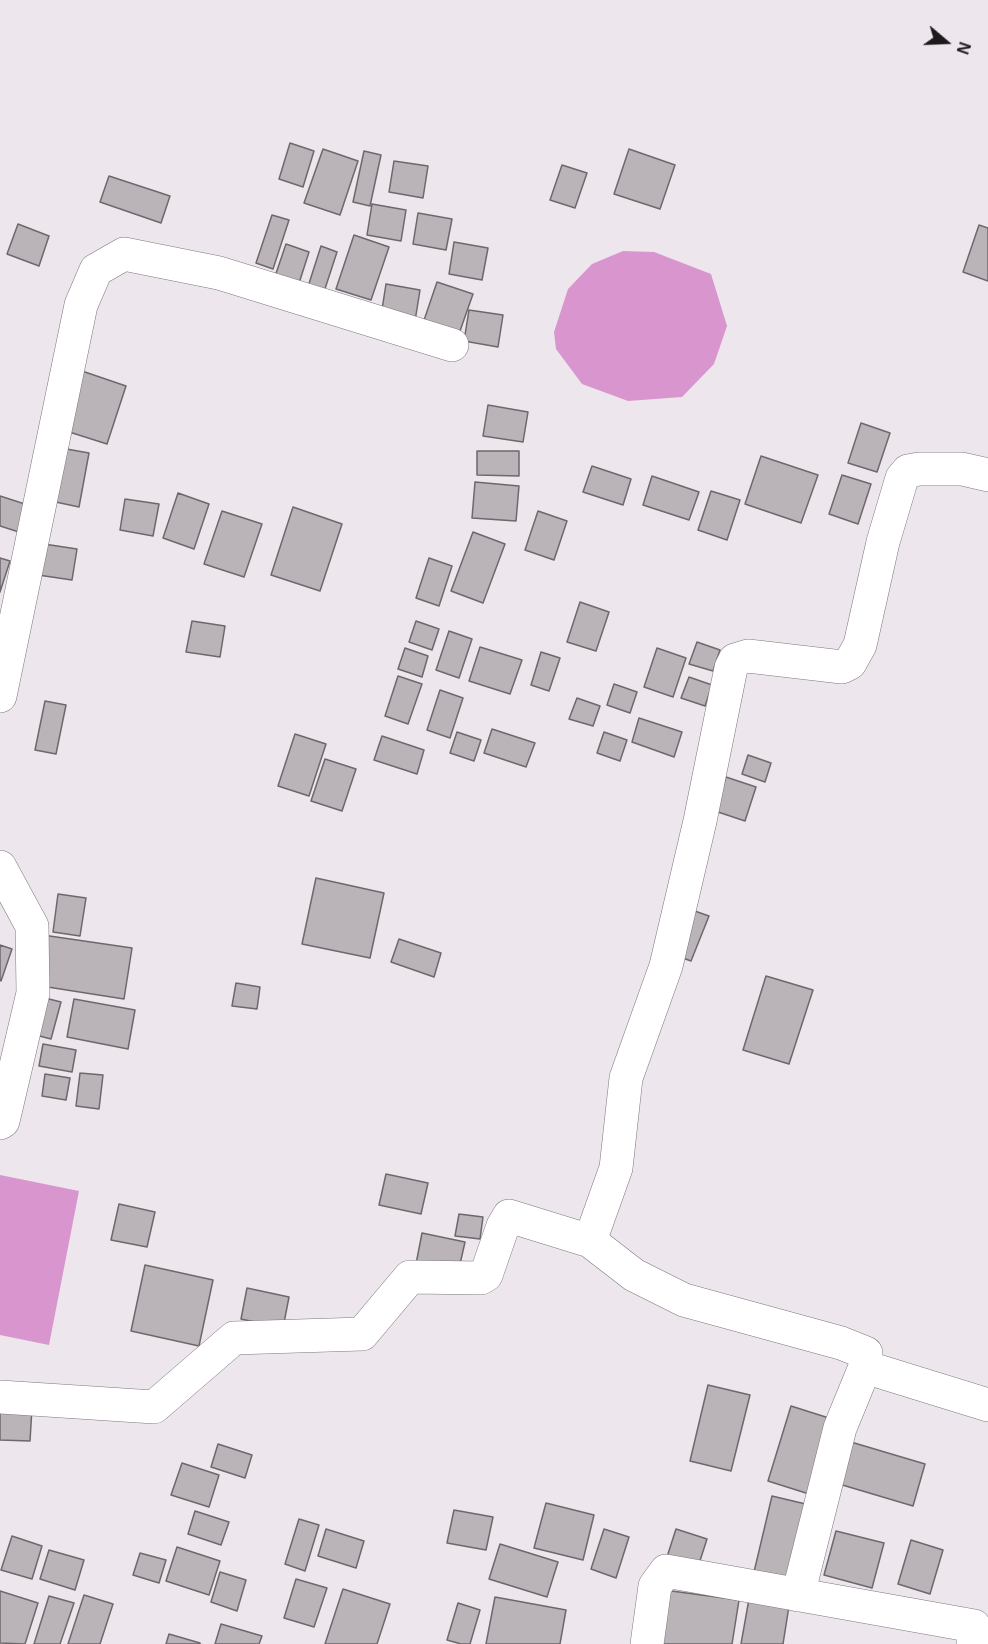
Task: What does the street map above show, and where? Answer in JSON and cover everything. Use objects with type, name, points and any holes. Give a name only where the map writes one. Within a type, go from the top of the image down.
[{"type":"street","points":[[0,696],[81,305],[96,270],[124,254],[219,273],[452,345]]},
{"type":"street","points":[[590,1241],[616,1168],[626,1078],[666,966],[700,821],[731,668],[735,660],[748,656],[842,667],[850,663],[860,645],[883,543],[902,478],[908,471],[919,469],[962,469],[988,475]]},
{"type":"street","points":[[0,867],[32,926],[33,993],[3,1121],[0,1123]]},
{"type":"street","points":[[0,1397],[154,1407],[234,1338],[362,1334],[410,1277],[481,1278],[486,1275],[502,1226],[509,1216],[590,1241],[634,1275],[684,1300],[841,1343],[866,1353],[865,1367],[840,1428],[798,1594]]},
{"type":"street","points":[[865,1367],[988,1405]]},
{"type":"street","points":[[647,1644],[655,1586],[666,1571],[974,1626],[973,1644]]},
{"type":"shaded area","points":[[623,251],[654,252],[711,274],[727,326],[714,364],[682,397],[628,401],[582,384],[556,349],[554,332],[568,289],[592,264]]},
{"type":"shaded area","points":[[0,1175],[79,1191],[49,1345],[0,1335]]},
{"type":"building","points":[[290,143],[314,151],[303,187],[279,179]]},
{"type":"building","points":[[323,149],[358,161],[340,215],[304,203]]},
{"type":"building","points":[[629,149],[675,165],[660,209],[614,194]]},
{"type":"building","points":[[364,151],[381,155],[370,206],[353,202]]},
{"type":"building","points":[[394,161],[428,166],[423,198],[389,192]]},
{"type":"building","points":[[562,165],[587,173],[575,208],[550,200]]},
{"type":"building","points":[[109,176],[170,196],[161,223],[100,202]]},
{"type":"building","points":[[372,204],[406,210],[401,241],[367,235]]},
{"type":"building","points":[[418,213],[452,219],[446,250],[413,244]]},
{"type":"building","points":[[272,215],[289,220],[273,269],[256,263]]},
{"type":"building","points":[[18,224],[49,236],[39,266],[7,254]]},
{"type":"building","points":[[979,225],[988,228],[988,281],[963,272]]},
{"type":"building","points":[[354,235],[389,247],[371,300],[336,289]]},
{"type":"building","points":[[454,242],[488,248],[482,280],[449,274]]},
{"type":"building","points":[[286,244],[309,252],[293,302],[269,294]]},
{"type":"building","points":[[321,246],[337,252],[321,301],[305,296]]},
{"type":"building","points":[[437,282],[473,294],[454,348],[419,335]]},
{"type":"building","points":[[386,284],[420,290],[415,321],[381,316]]},
{"type":"building","points":[[469,310],[503,315],[498,347],[464,341]]},
{"type":"building","points":[[82,371],[126,386],[107,444],[63,430]]},
{"type":"building","points":[[488,405],[528,412],[523,442],[483,436]]},
{"type":"building","points":[[861,423],[890,433],[877,472],[848,463]]},
{"type":"building","points":[[61,448],[89,453],[79,507],[51,501]]},
{"type":"building","points":[[477,451],[519,451],[519,476],[477,475]]},
{"type":"building","points":[[761,456],[818,475],[801,523],[745,504]]},
{"type":"building","points":[[592,466],[631,479],[623,505],[583,492]]},
{"type":"building","points":[[842,475],[871,484],[858,524],[829,514]]},
{"type":"building","points":[[652,476],[699,492],[689,520],[643,505]]},
{"type":"building","points":[[475,482],[519,486],[516,521],[472,518]]},
{"type":"building","points":[[711,491],[740,500],[727,540],[698,530]]},
{"type":"building","points":[[178,493],[209,504],[194,549],[163,538]]},
{"type":"building","points":[[0,496],[31,506],[22,533],[0,526]]},
{"type":"building","points":[[125,499],[159,504],[153,536],[120,530]]},
{"type":"building","points":[[293,507],[342,524],[320,591],[271,575]]},
{"type":"building","points":[[222,511],[262,524],[244,577],[204,564]]},
{"type":"building","points":[[538,511],[567,521],[554,560],[525,550]]},
{"type":"building","points":[[473,532],[505,544],[483,603],[451,591]]},
{"type":"building","points":[[44,544],[77,549],[72,580],[38,575]]},
{"type":"building","points":[[0,558],[10,561],[0,592]]},
{"type":"building","points":[[429,558],[452,566],[439,606],[416,598]]},
{"type":"building","points":[[580,602],[609,612],[596,651],[567,642]]},
{"type":"building","points":[[192,621],[225,626],[220,657],[186,652]]},
{"type":"building","points":[[416,621],[439,629],[432,650],[409,642]]},
{"type":"building","points":[[449,631],[472,639],[459,678],[436,670]]},
{"type":"building","points":[[697,642],[720,650],[713,671],[689,664]]},
{"type":"building","points":[[480,647],[522,660],[510,694],[469,681]]},
{"type":"building","points":[[405,648],[428,656],[422,677],[398,669]]},
{"type":"building","points":[[657,648],[686,658],[673,697],[644,687]]},
{"type":"building","points":[[541,652],[560,658],[549,691],[531,685]]},
{"type":"building","points":[[398,676],[422,684],[408,724],[385,716]]},
{"type":"building","points":[[689,677],[712,685],[705,706],[681,698]]},
{"type":"building","points":[[614,684],[637,692],[630,713],[607,705]]},
{"type":"building","points":[[440,690],[463,698],[450,738],[427,730]]},
{"type":"building","points":[[577,698],[600,706],[593,726],[569,719]]},
{"type":"building","points":[[45,701],[66,705],[56,754],[35,750]]},
{"type":"building","points":[[639,718],[682,732],[674,757],[632,742]]},
{"type":"building","points":[[492,729],[535,743],[526,767],[484,753]]},
{"type":"building","points":[[457,732],[481,740],[474,761],[450,753]]},
{"type":"building","points":[[604,732],[627,740],[620,761],[597,753]]},
{"type":"building","points":[[295,734],[326,744],[309,796],[278,786]]},
{"type":"building","points":[[382,736],[424,750],[417,774],[374,760]]},
{"type":"building","points":[[748,755],[771,763],[765,782],[742,774]]},
{"type":"building","points":[[325,759],[356,769],[342,811],[311,801]]},
{"type":"building","points":[[726,777],[756,787],[745,821],[715,811]]},
{"type":"building","points":[[316,878],[384,893],[370,958],[302,944]]},
{"type":"building","points":[[58,894],[86,898],[80,936],[53,932]]},
{"type":"building","points":[[689,909],[709,916],[691,961],[672,954]]},
{"type":"building","points":[[29,933],[132,948],[124,999],[22,983]]},
{"type":"building","points":[[399,939],[441,953],[434,977],[391,962]]},
{"type":"building","points":[[0,945],[12,949],[1,981],[0,980]]},
{"type":"building","points":[[766,976],[813,990],[789,1064],[743,1050]]},
{"type":"building","points":[[236,983],[260,987],[257,1009],[232,1006]]},
{"type":"building","points":[[33,995],[61,1002],[51,1039],[24,1032]]},
{"type":"building","points":[[74,999],[135,1010],[128,1049],[67,1037]]},
{"type":"building","points":[[43,1044],[76,1050],[72,1072],[39,1066]]},
{"type":"building","points":[[80,1073],[103,1075],[99,1109],[76,1106]]},
{"type":"building","points":[[45,1074],[70,1078],[66,1100],[42,1096]]},
{"type":"building","points":[[386,1174],[428,1183],[421,1214],[379,1205]]},
{"type":"building","points":[[119,1204],[155,1212],[147,1247],[111,1240]]},
{"type":"building","points":[[459,1214],[483,1217],[480,1239],[455,1236]]},
{"type":"building","points":[[422,1233],[465,1242],[458,1273],[416,1264]]},
{"type":"building","points":[[145,1265],[213,1280],[199,1346],[131,1331]]},
{"type":"building","points":[[247,1288],[289,1297],[283,1328],[241,1319]]},
{"type":"building","points":[[708,1385],[750,1395],[731,1471],[690,1461]]},
{"type":"building","points":[[0,1406],[32,1408],[30,1441],[0,1440]]},
{"type":"building","points":[[791,1406],[832,1419],[809,1494],[768,1481]]},
{"type":"building","points":[[851,1442],[925,1464],[913,1506],[839,1484]]},
{"type":"building","points":[[218,1444],[252,1455],[245,1478],[211,1467]]},
{"type":"building","points":[[182,1463],[219,1475],[209,1507],[171,1495]]},
{"type":"building","points":[[772,1496],[814,1506],[795,1582],[754,1572]]},
{"type":"building","points":[[546,1503],[594,1515],[583,1560],[534,1548]]},
{"type":"building","points":[[454,1510],[493,1517],[486,1550],[447,1543]]},
{"type":"building","points":[[195,1511],[229,1522],[221,1545],[188,1534]]},
{"type":"building","points":[[299,1519],[319,1525],[305,1571],[285,1564]]},
{"type":"building","points":[[326,1529],[364,1541],[356,1568],[318,1556]]},
{"type":"building","points":[[604,1529],[629,1537],[616,1578],[591,1569]]},
{"type":"building","points":[[676,1529],[707,1539],[697,1570],[666,1560]]},
{"type":"building","points":[[836,1531],[884,1543],[872,1588],[824,1575]]},
{"type":"building","points":[[12,1536],[42,1546],[32,1579],[1,1570]]},
{"type":"building","points":[[911,1540],[943,1550],[930,1594],[898,1584]]},
{"type":"building","points":[[500,1544],[558,1562],[547,1597],[489,1579]]},
{"type":"building","points":[[177,1547],[220,1561],[209,1595],[166,1581]]},
{"type":"building","points":[[49,1550],[84,1560],[75,1590],[40,1579]]},
{"type":"building","points":[[140,1553],[166,1560],[159,1583],[133,1575]]},
{"type":"building","points":[[220,1572],[246,1580],[237,1611],[211,1602]]},
{"type":"building","points":[[296,1579],[327,1588],[314,1627],[284,1618]]},
{"type":"building","points":[[343,1589],[390,1604],[377,1644],[325,1644]]},
{"type":"building","points":[[664,1590],[739,1600],[732,1644],[657,1644]]},
{"type":"building","points":[[0,1591],[38,1603],[25,1644],[0,1643]]},
{"type":"building","points":[[84,1595],[113,1604],[100,1644],[68,1644]]},
{"type":"building","points":[[49,1596],[74,1603],[60,1644],[34,1644]]},
{"type":"building","points":[[495,1597],[566,1610],[560,1644],[486,1644]]},
{"type":"building","points":[[749,1599],[789,1606],[783,1644],[741,1644]]},
{"type":"building","points":[[458,1603],[480,1610],[470,1644],[447,1640]]},
{"type":"building","points":[[221,1624],[262,1636],[259,1644],[215,1644]]},
{"type":"building","points":[[169,1634],[200,1643],[200,1644],[166,1644]]}]
